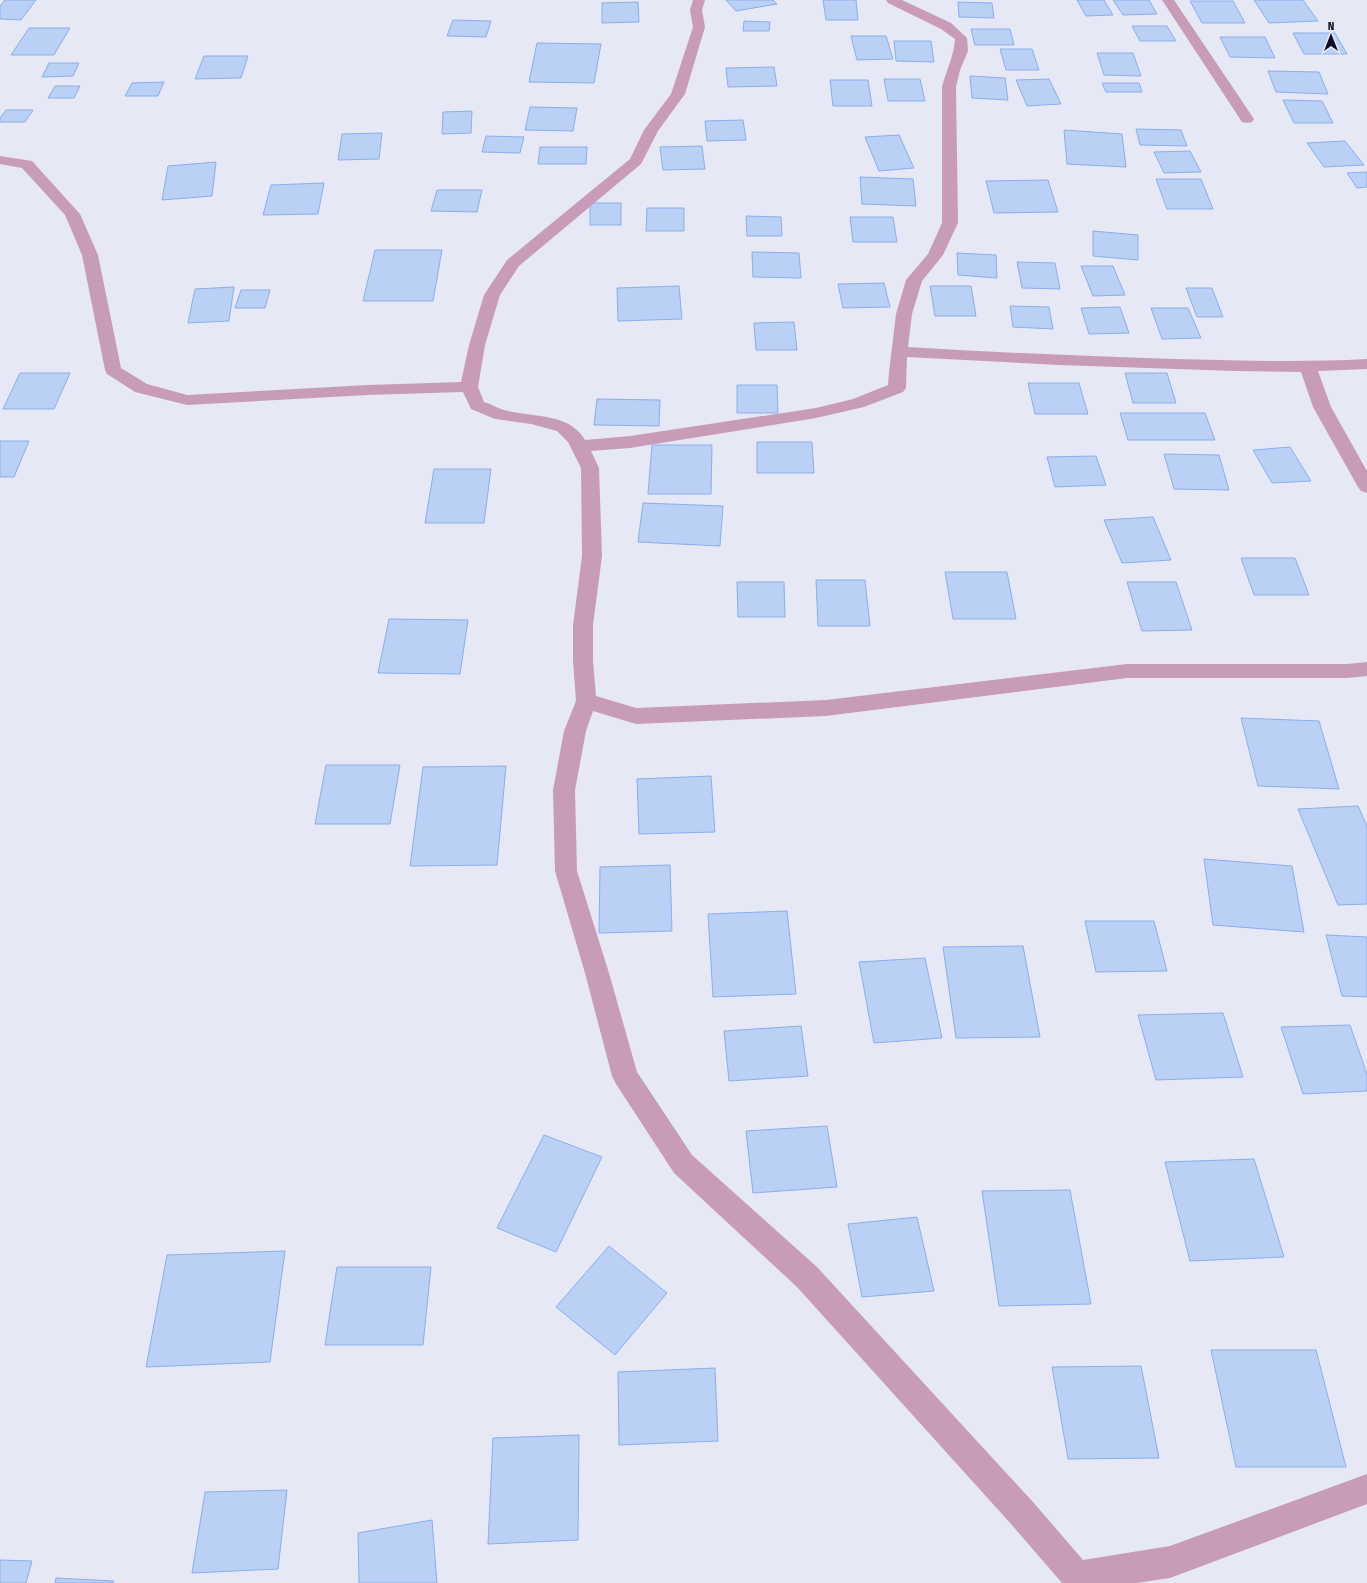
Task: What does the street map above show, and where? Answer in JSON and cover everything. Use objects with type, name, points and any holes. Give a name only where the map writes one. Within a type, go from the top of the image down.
[{"type":"street","points":[[699,0],[696,10],[699,27],[678,94],[651,130],[636,161],[513,263],[492,295],[477,345],[469,387],[477,405],[501,415],[532,419],[563,426],[576,439],[590,468],[592,556],[583,625],[583,661],[586,701],[574,731],[564,790],[566,871],[597,973],[625,1076],[684,1164],[807,1277],[1022,1513],[1077,1576],[1170,1562],[1367,1489]]},
{"type":"street","points":[[580,446],[630,442],[816,412],[858,403],[897,388],[897,372],[904,314],[914,280],[935,255],[950,223],[949,87],[953,70],[961,52],[961,38],[946,26],[892,0]]},
{"type":"street","points":[[1168,0],[1247,119]]},
{"type":"street","points":[[0,160],[27,164],[72,214],[90,255],[102,322],[114,370],[141,388],[187,400],[469,387]]},
{"type":"street","points":[[900,351],[957,356],[1250,368],[1367,364]]},
{"type":"street","points":[[1308,367],[1322,407],[1367,487]]},
{"type":"street","points":[[586,701],[636,716],[722,713],[826,708],[1127,671],[1347,671],[1367,668]]},
{"type":"building","points":[[5,0],[36,0],[21,20],[0,19],[0,6]]},
{"type":"building","points":[[726,0],[773,0],[777,4],[736,11]]},
{"type":"building","points":[[823,0],[856,0],[858,20],[826,20]]},
{"type":"building","points":[[1077,0],[1104,0],[1113,15],[1086,16]]},
{"type":"building","points":[[1113,0],[1149,0],[1157,14],[1123,15]]},
{"type":"building","points":[[1254,0],[1303,0],[1318,21],[1269,23]]},
{"type":"building","points":[[1190,1],[1233,1],[1245,23],[1202,23]]},
{"type":"building","points":[[638,2],[639,22],[602,23],[602,3]]},
{"type":"building","points":[[958,2],[992,3],[994,18],[959,17]]},
{"type":"building","points":[[453,20],[491,21],[486,37],[447,36]]},
{"type":"building","points":[[744,21],[770,22],[769,31],[743,31]]},
{"type":"building","points":[[1132,26],[1167,26],[1176,41],[1140,41]]},
{"type":"building","points":[[29,28],[70,28],[54,55],[11,55]]},
{"type":"building","points":[[971,29],[1010,29],[1014,45],[975,45]]},
{"type":"building","points":[[1293,33],[1335,33],[1347,54],[1304,54]]},
{"type":"building","points":[[851,36],[886,36],[893,59],[857,60]]},
{"type":"building","points":[[1220,37],[1265,37],[1275,58],[1230,57]]},
{"type":"building","points":[[894,41],[931,41],[934,62],[896,61]]},
{"type":"building","points":[[537,43],[601,44],[594,83],[529,82]]},
{"type":"building","points":[[1000,49],[1032,49],[1039,70],[1006,70]]},
{"type":"building","points":[[1097,53],[1133,53],[1141,76],[1104,75]]},
{"type":"building","points":[[204,56],[248,56],[241,78],[195,79]]},
{"type":"building","points":[[49,63],[79,63],[73,76],[42,77]]},
{"type":"building","points":[[774,67],[777,86],[728,87],[726,68]]},
{"type":"building","points":[[1268,71],[1319,72],[1328,94],[1276,92]]},
{"type":"building","points":[[970,76],[1005,78],[1008,100],[972,98]]},
{"type":"building","points":[[884,79],[920,79],[925,101],[888,101]]},
{"type":"building","points":[[1049,79],[1061,104],[1027,106],[1016,80]]},
{"type":"building","points":[[830,80],[868,80],[872,106],[833,106]]},
{"type":"building","points":[[164,82],[158,96],[125,96],[132,83]]},
{"type":"building","points":[[1102,83],[1139,83],[1142,92],[1106,92]]},
{"type":"building","points":[[55,86],[80,86],[74,98],[48,98]]},
{"type":"building","points":[[1283,100],[1322,101],[1333,123],[1294,123]]},
{"type":"building","points":[[530,107],[577,108],[573,131],[525,130]]},
{"type":"building","points":[[6,110],[33,110],[25,122],[0,122],[0,118]]},
{"type":"building","points":[[472,111],[471,133],[442,134],[443,112]]},
{"type":"building","points":[[743,120],[746,140],[707,141],[705,121]]},
{"type":"building","points":[[1136,129],[1181,130],[1187,146],[1140,145]]},
{"type":"building","points":[[1064,130],[1122,134],[1126,167],[1067,164]]},
{"type":"building","points":[[382,133],[379,159],[338,160],[342,134]]},
{"type":"building","points":[[899,135],[914,168],[879,171],[865,137]]},
{"type":"building","points":[[486,136],[524,137],[520,153],[482,152]]},
{"type":"building","points":[[1345,141],[1364,165],[1324,167],[1307,143]]},
{"type":"building","points":[[702,146],[705,169],[663,170],[660,147]]},
{"type":"building","points":[[540,147],[587,147],[586,164],[538,164]]},
{"type":"building","points":[[1190,151],[1201,172],[1164,173],[1154,152]]},
{"type":"building","points":[[216,162],[212,196],[162,200],[168,166]]},
{"type":"building","points":[[1367,172],[1367,187],[1357,188],[1347,173]]},
{"type":"building","points":[[860,177],[913,179],[916,206],[862,204]]},
{"type":"building","points":[[1156,179],[1201,179],[1213,209],[1167,209]]},
{"type":"building","points":[[1048,180],[1058,212],[994,213],[986,181]]},
{"type":"building","points":[[324,183],[318,214],[263,215],[271,185]]},
{"type":"building","points":[[437,190],[482,190],[477,212],[431,211]]},
{"type":"building","points":[[590,203],[621,203],[621,225],[590,225]]},
{"type":"building","points":[[647,208],[684,208],[684,231],[646,231]]},
{"type":"building","points":[[746,216],[781,217],[782,236],[747,236]]},
{"type":"building","points":[[850,217],[893,217],[897,242],[853,242]]},
{"type":"building","points":[[1093,231],[1138,235],[1138,260],[1093,256]]},
{"type":"building","points":[[375,250],[442,250],[433,301],[363,301]]},
{"type":"building","points":[[752,252],[799,253],[801,278],[753,277]]},
{"type":"building","points":[[957,253],[996,255],[997,278],[958,275]]},
{"type":"building","points":[[1017,262],[1055,263],[1060,289],[1022,288]]},
{"type":"building","points":[[1081,266],[1113,266],[1125,295],[1093,296]]},
{"type":"building","points":[[884,283],[890,307],[843,308],[838,284]]},
{"type":"building","points":[[679,286],[682,319],[618,321],[617,288]]},
{"type":"building","points":[[930,286],[971,286],[976,316],[935,316]]},
{"type":"building","points":[[234,287],[229,321],[188,323],[195,289]]},
{"type":"building","points":[[1186,288],[1212,288],[1223,317],[1197,317]]},
{"type":"building","points":[[241,290],[270,290],[265,308],[235,308]]},
{"type":"building","points":[[1010,306],[1049,307],[1053,329],[1013,327]]},
{"type":"building","points":[[1120,307],[1129,333],[1089,334],[1081,308]]},
{"type":"building","points":[[1151,308],[1188,308],[1201,338],[1162,339]]},
{"type":"building","points":[[794,322],[797,350],[756,350],[754,323]]},
{"type":"building","points":[[20,373],[70,373],[54,409],[3,409]]},
{"type":"building","points":[[1125,373],[1167,373],[1176,403],[1133,403]]},
{"type":"building","points":[[1028,383],[1079,383],[1088,414],[1035,414]]},
{"type":"building","points":[[737,385],[777,385],[778,413],[737,413]]},
{"type":"building","points":[[597,399],[660,400],[659,426],[594,425]]},
{"type":"building","points":[[1120,413],[1205,413],[1215,440],[1128,440]]},
{"type":"building","points":[[0,441],[29,441],[14,477],[0,477]]},
{"type":"building","points":[[757,442],[812,442],[814,473],[757,473]]},
{"type":"building","points":[[652,445],[712,445],[711,494],[648,494]]},
{"type":"building","points":[[1290,447],[1311,481],[1272,483],[1253,450]]},
{"type":"building","points":[[1164,454],[1219,455],[1229,490],[1174,489]]},
{"type":"building","points":[[1096,456],[1106,485],[1055,487],[1047,457]]},
{"type":"building","points":[[434,469],[491,469],[484,523],[425,523]]},
{"type":"building","points":[[643,503],[723,506],[720,546],[638,542]]},
{"type":"building","points":[[1153,517],[1171,560],[1122,563],[1104,520]]},
{"type":"building","points":[[1241,558],[1295,558],[1309,595],[1254,595]]},
{"type":"building","points":[[945,572],[1007,572],[1016,619],[953,619]]},
{"type":"building","points":[[816,580],[865,580],[870,626],[818,626]]},
{"type":"building","points":[[737,582],[784,582],[785,617],[738,617]]},
{"type":"building","points":[[1127,582],[1176,582],[1192,630],[1142,631]]},
{"type":"building","points":[[389,619],[468,620],[460,674],[378,673]]},
{"type":"building","points":[[1241,718],[1319,721],[1339,789],[1258,786]]},
{"type":"building","points":[[326,765],[400,765],[390,824],[315,824]]},
{"type":"building","points":[[506,766],[497,865],[410,866],[423,767]]},
{"type":"building","points":[[711,776],[715,832],[639,834],[637,779]]},
{"type":"building","points":[[1358,806],[1367,826],[1367,904],[1338,905],[1298,809]]},
{"type":"building","points":[[1204,859],[1292,866],[1304,932],[1213,925]]},
{"type":"building","points":[[670,865],[672,931],[599,933],[600,867]]},
{"type":"building","points":[[787,911],[796,994],[713,997],[708,914]]},
{"type":"building","points":[[1085,921],[1154,921],[1167,971],[1096,972]]},
{"type":"building","points":[[1326,935],[1367,937],[1367,997],[1342,996]]},
{"type":"building","points":[[1023,946],[1040,1037],[956,1038],[943,947]]},
{"type":"building","points":[[925,958],[942,1038],[874,1043],[859,962]]},
{"type":"building","points":[[1223,1013],[1243,1077],[1156,1080],[1138,1015]]},
{"type":"building","points":[[1350,1025],[1367,1074],[1367,1091],[1303,1094],[1281,1027]]},
{"type":"building","points":[[801,1026],[808,1076],[729,1081],[724,1031]]},
{"type":"building","points":[[827,1126],[837,1187],[753,1193],[746,1131]]},
{"type":"building","points":[[544,1135],[602,1157],[556,1252],[497,1228]]},
{"type":"building","points":[[1254,1159],[1284,1257],[1190,1261],[1165,1162]]},
{"type":"building","points":[[1070,1190],[1091,1304],[999,1306],[982,1191]]},
{"type":"building","points":[[917,1217],[934,1291],[862,1297],[848,1224]]},
{"type":"building","points":[[609,1246],[667,1293],[615,1355],[556,1307]]},
{"type":"building","points":[[285,1251],[270,1362],[146,1367],[167,1255]]},
{"type":"building","points":[[337,1267],[431,1267],[423,1345],[325,1345]]},
{"type":"building","points":[[1211,1350],[1316,1350],[1346,1467],[1236,1467]]},
{"type":"building","points":[[1141,1366],[1159,1458],[1068,1459],[1052,1367]]},
{"type":"building","points":[[715,1368],[718,1441],[619,1445],[618,1372]]},
{"type":"building","points":[[579,1435],[578,1540],[488,1544],[493,1438]]},
{"type":"building","points":[[287,1490],[278,1569],[192,1573],[205,1492]]},
{"type":"building","points":[[432,1520],[437,1583],[359,1583],[358,1533]]},
{"type":"building","points":[[0,1560],[32,1561],[26,1583],[0,1583]]},
{"type":"building","points":[[56,1578],[114,1581],[113,1583],[55,1583]]}]
